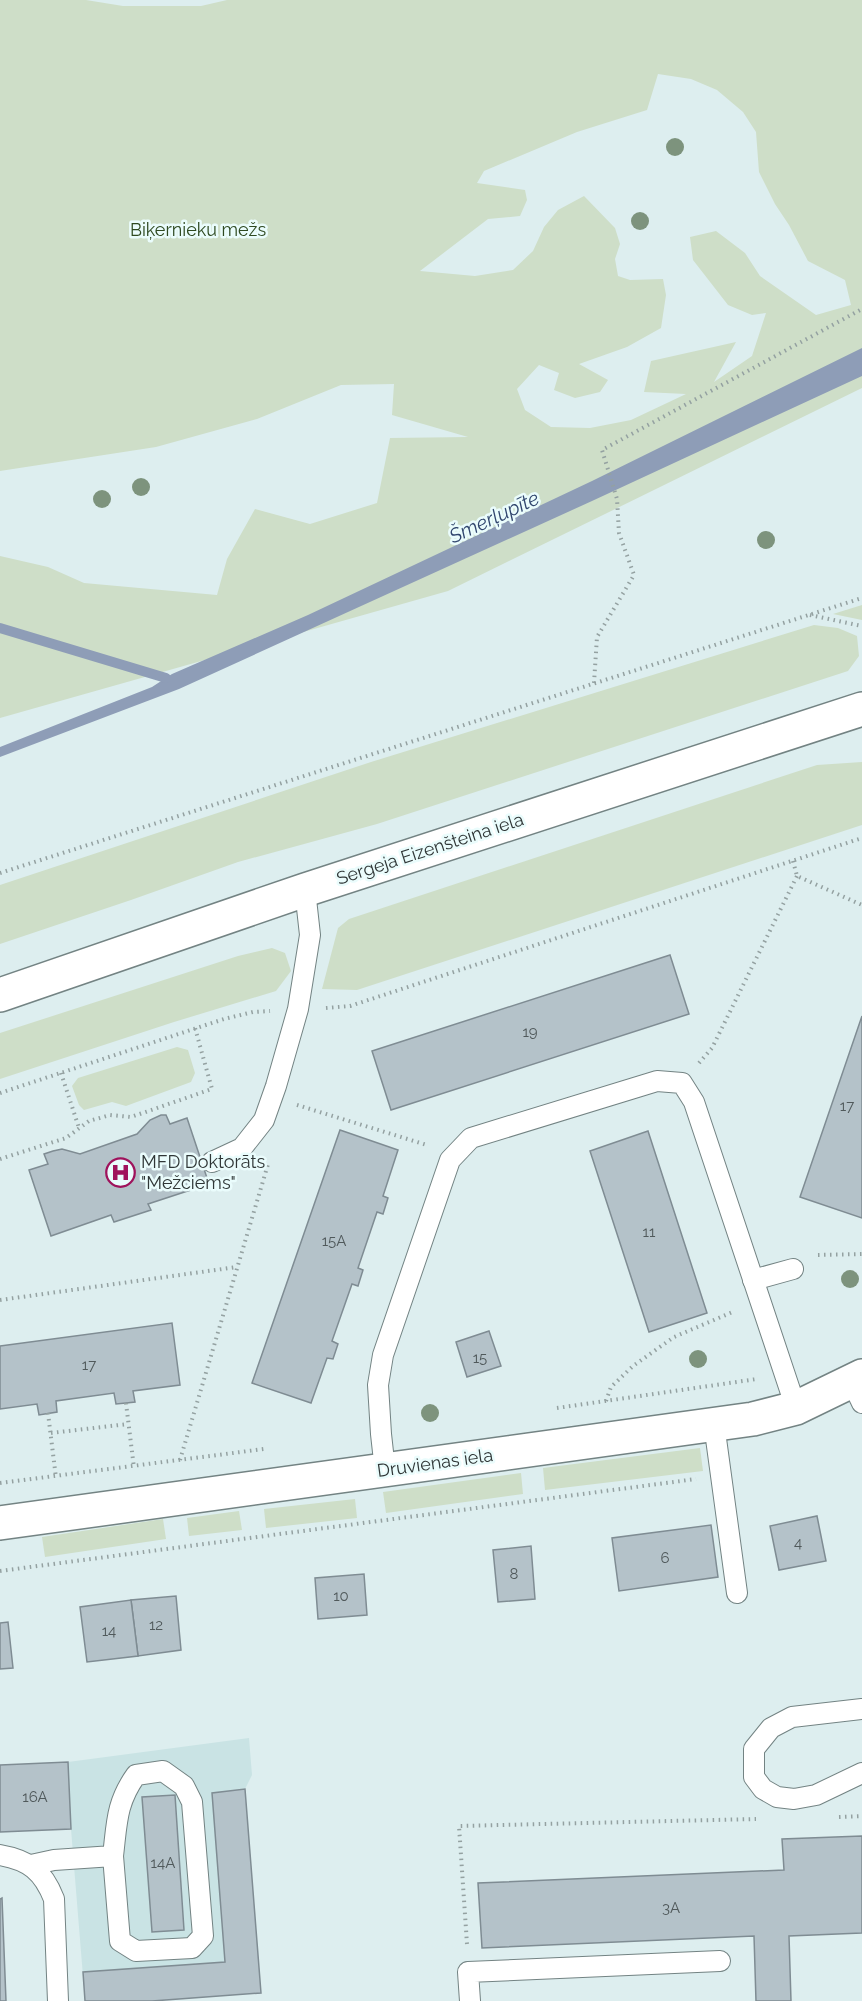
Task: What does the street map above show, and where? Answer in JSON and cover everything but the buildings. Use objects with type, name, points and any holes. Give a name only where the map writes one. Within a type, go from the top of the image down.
[{"type":"street","name":"Sergeja Eizenšteina iela","points":[[0,995],[305,890],[862,709]]},
{"type":"street","name":"Druvienas iela","points":[[0,1523],[753,1419],[796,1408],[859,1387]]},
{"type":"lane","points":[[212,1162],[242,1148],[264,1120],[298,1009],[310,935],[305,890]]},
{"type":"lane","points":[[385,1470],[378,1385],[383,1355],[450,1160],[471,1138],[657,1081],[682,1083],[694,1102],[796,1408]]},
{"type":"lane","points":[[753,1280],[793,1269]]},
{"type":"lane","points":[[714,1424],[737,1593]]},
{"type":"lane","points":[[862,1709],[792,1717],[771,1728],[754,1749],[754,1777],[763,1789],[777,1797],[794,1799],[816,1795],[862,1773]]},
{"type":"lane","points":[[163,1771],[184,1786],[192,1802],[203,1936],[192,1948],[136,1951],[120,1941],[113,1856],[119,1809],[125,1790],[136,1775],[163,1771]]},
{"type":"lane","points":[[0,1855],[18,1858],[31,1865],[48,1884],[54,1899],[58,2001]]},
{"type":"lane","points":[[31,1865],[54,1860],[113,1856]]},
{"type":"lane","points":[[470,2001],[468,1972],[720,1961]]},
{"type":"path","points":[[594,683],[597,637],[634,575],[620,533],[617,499],[602,450],[862,309]]},
{"type":"path","points":[[0,873],[862,598]]},
{"type":"path","points":[[809,615],[862,626]]},
{"type":"path","points":[[0,1093],[195,1028],[253,1012],[350,1006],[862,838]]},
{"type":"path","points":[[682,1083],[712,1048],[797,876],[793,861]]},
{"type":"path","points":[[797,876],[862,905]]},
{"type":"path","points":[[0,1159],[66,1138],[89,1121],[110,1114],[131,1117],[212,1089],[195,1028]]},
{"type":"path","points":[[61,1073],[79,1128]]},
{"type":"path","points":[[290,1102],[455,1154]]},
{"type":"path","points":[[180,1460],[269,1160]]},
{"type":"path","points":[[793,1269],[807,1255],[862,1254]]},
{"type":"path","points":[[0,1300],[237,1267]]},
{"type":"path","points":[[606,1401],[611,1387],[625,1373],[674,1336],[760,1300]]},
{"type":"path","points":[[126,1403],[140,1504]]},
{"type":"path","points":[[48,1413],[61,1515]]},
{"type":"path","points":[[51,1433],[128,1424]]},
{"type":"path","points":[[0,1571],[705,1478],[721,1468]]},
{"type":"path","points":[[828,1817],[862,1816]]},
{"type":"path","points":[[468,1972],[459,1826],[759,1819]]},
{"type":"shaded area","points":[[249,1738],[252,1775],[245,1789],[261,1993],[152,2001],[85,2001],[68,1762]]},
{"type":"green space","name":"Biķernieku mežs","points":[[0,0],[86,0],[123,6],[201,6],[227,0],[862,0],[862,388],[448,591],[0,718],[0,556],[48,567],[84,583],[217,595],[227,559],[255,509],[310,524],[377,503],[390,438],[468,437],[392,415],[394,384],[341,385],[257,419],[156,447],[0,471]],"holes":[[[658,74],[691,79],[717,90],[743,112],[756,132],[759,172],[775,204],[808,261],[845,280],[851,305],[816,315],[760,276],[745,253],[716,231],[690,237],[693,260],[728,305],[752,315],[766,313],[752,356],[714,382],[736,342],[651,361],[644,392],[686,394],[631,420],[590,428],[551,427],[525,410],[517,389],[539,365],[559,373],[554,390],[575,398],[600,392],[608,380],[579,364],[627,347],[661,328],[666,295],[663,279],[630,280],[618,276],[615,259],[620,244],[615,228],[584,196],[558,210],[544,227],[533,251],[513,270],[475,276],[420,271],[488,219],[520,216],[527,200],[525,190],[477,183],[484,171],[577,132],[647,110]]]},
{"type":"green space","points":[[862,605],[862,620],[833,614]]},
{"type":"green space","points":[[814,625],[838,628],[857,636],[859,656],[848,671],[377,824],[238,862],[0,944],[0,885],[371,762]]},
{"type":"green space","points":[[862,762],[862,825],[357,990],[322,989],[338,928],[349,919],[817,765]]},
{"type":"green space","points":[[272,948],[285,953],[291,971],[276,991],[0,1079],[0,1033],[238,956]]},
{"type":"green space","points":[[177,1047],[188,1050],[195,1073],[191,1082],[126,1106],[112,1102],[84,1110],[79,1105],[72,1086],[78,1078]]},
{"type":"green space","points":[[700,1448],[703,1471],[545,1490],[543,1468]]},
{"type":"green space","points":[[521,1473],[523,1494],[386,1513],[383,1492]]},
{"type":"green space","points":[[355,1499],[357,1518],[266,1528],[264,1509]]},
{"type":"green space","points":[[239,1511],[242,1530],[189,1536],[187,1518]]},
{"type":"green space","points":[[163,1519],[166,1539],[45,1557],[42,1537]]},
{"type":"water","points":[[862,348],[862,376],[179,689],[0,757],[0,747],[152,687],[172,674],[308,615],[592,481]]},
{"type":"waterway","points":[[0,628],[166,678]]},
{"type":"place","name":"MFD Doktorāts \"Mežciems\"","points":[[120,1172]]},
{"type":"water label","name":"Šmerļupīte","points":[[494,517]]}]
